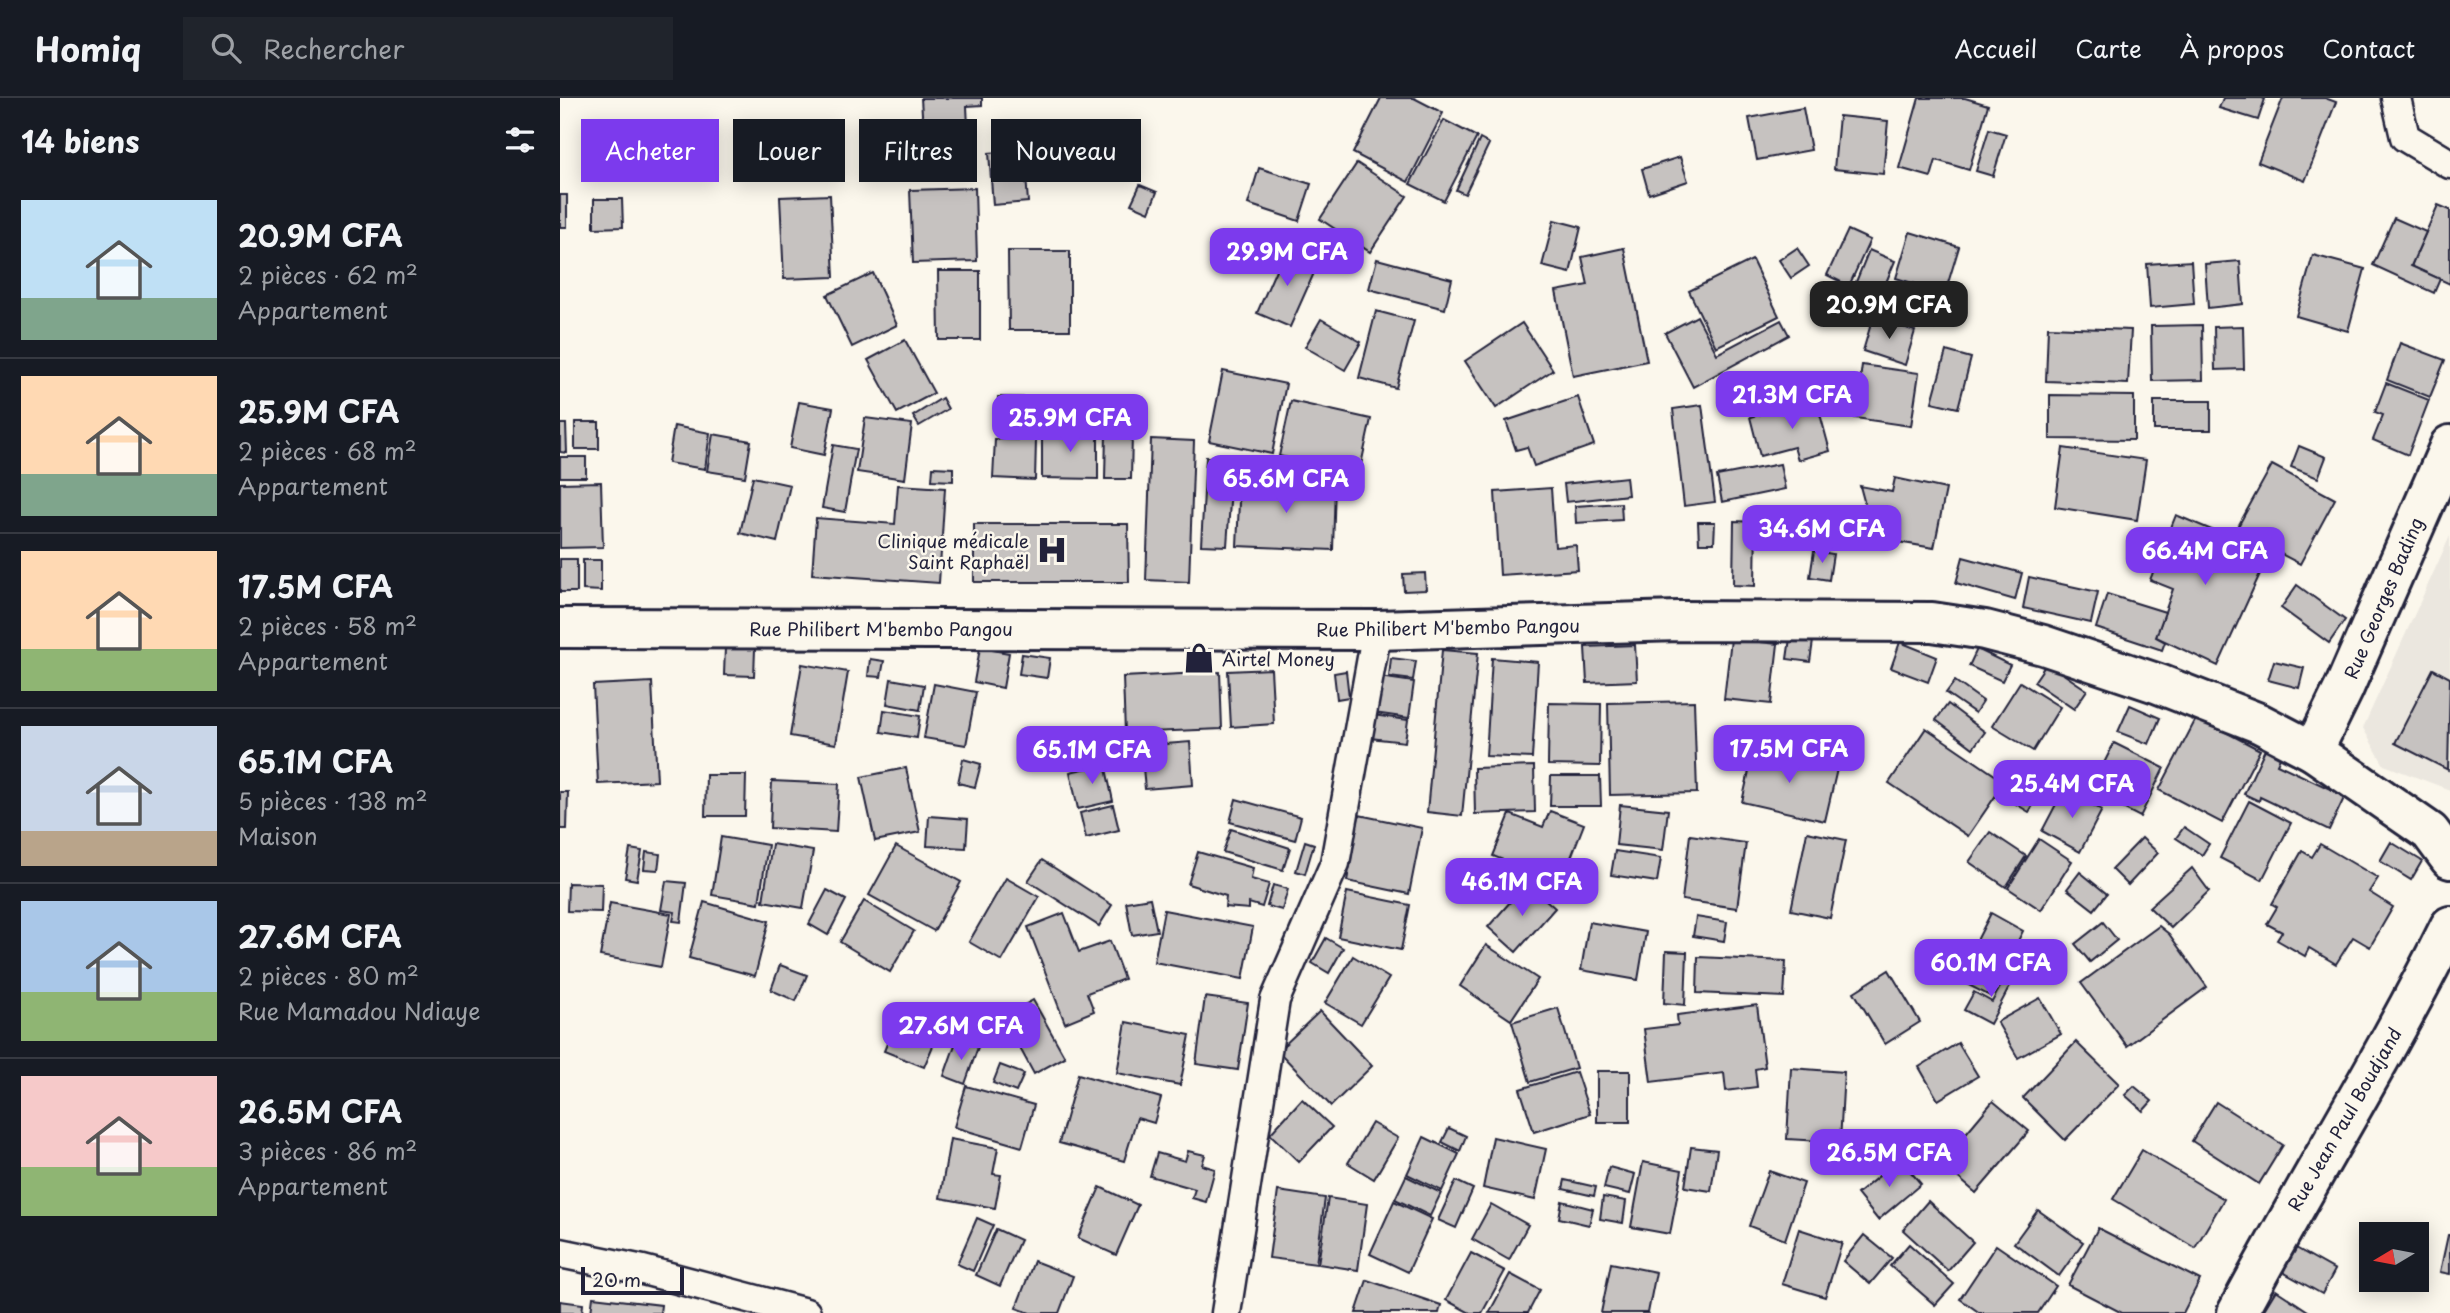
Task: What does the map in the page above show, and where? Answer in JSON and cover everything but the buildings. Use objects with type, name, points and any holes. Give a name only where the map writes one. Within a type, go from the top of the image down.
[{"type":"street","points":[[2396,98],[2405,136],[2450,164]]},
{"type":"street","name":"Rue Georges Bading","points":[[2314,751],[2450,444]]},
{"type":"street","name":"Rue Philibert M'bembo Pangou","points":[[560,628],[1377,630],[1679,621],[1932,622],[1985,630],[2043,645],[2133,675],[2246,718],[2314,751]]},
{"type":"street","points":[[1226,1313],[1275,1000],[1335,863],[1377,630]]},
{"type":"street","points":[[2314,751],[2431,832],[2450,859]]},
{"type":"street","name":"Rue Jean Paul Boudjand","points":[[2237,1313],[2288,1216],[2426,975],[2450,926]]},
{"type":"street","points":[[560,1253],[643,1270],[806,1313]]},
{"type":"shaded area","points":[[2450,536],[2450,790],[2384,765],[2363,728]]},
{"type":"place","name":"Clinique médicale Saint Raphaël","points":[[1052,550]]},
{"type":"place","name":"Airtel Money","points":[[1199,658]]}]
